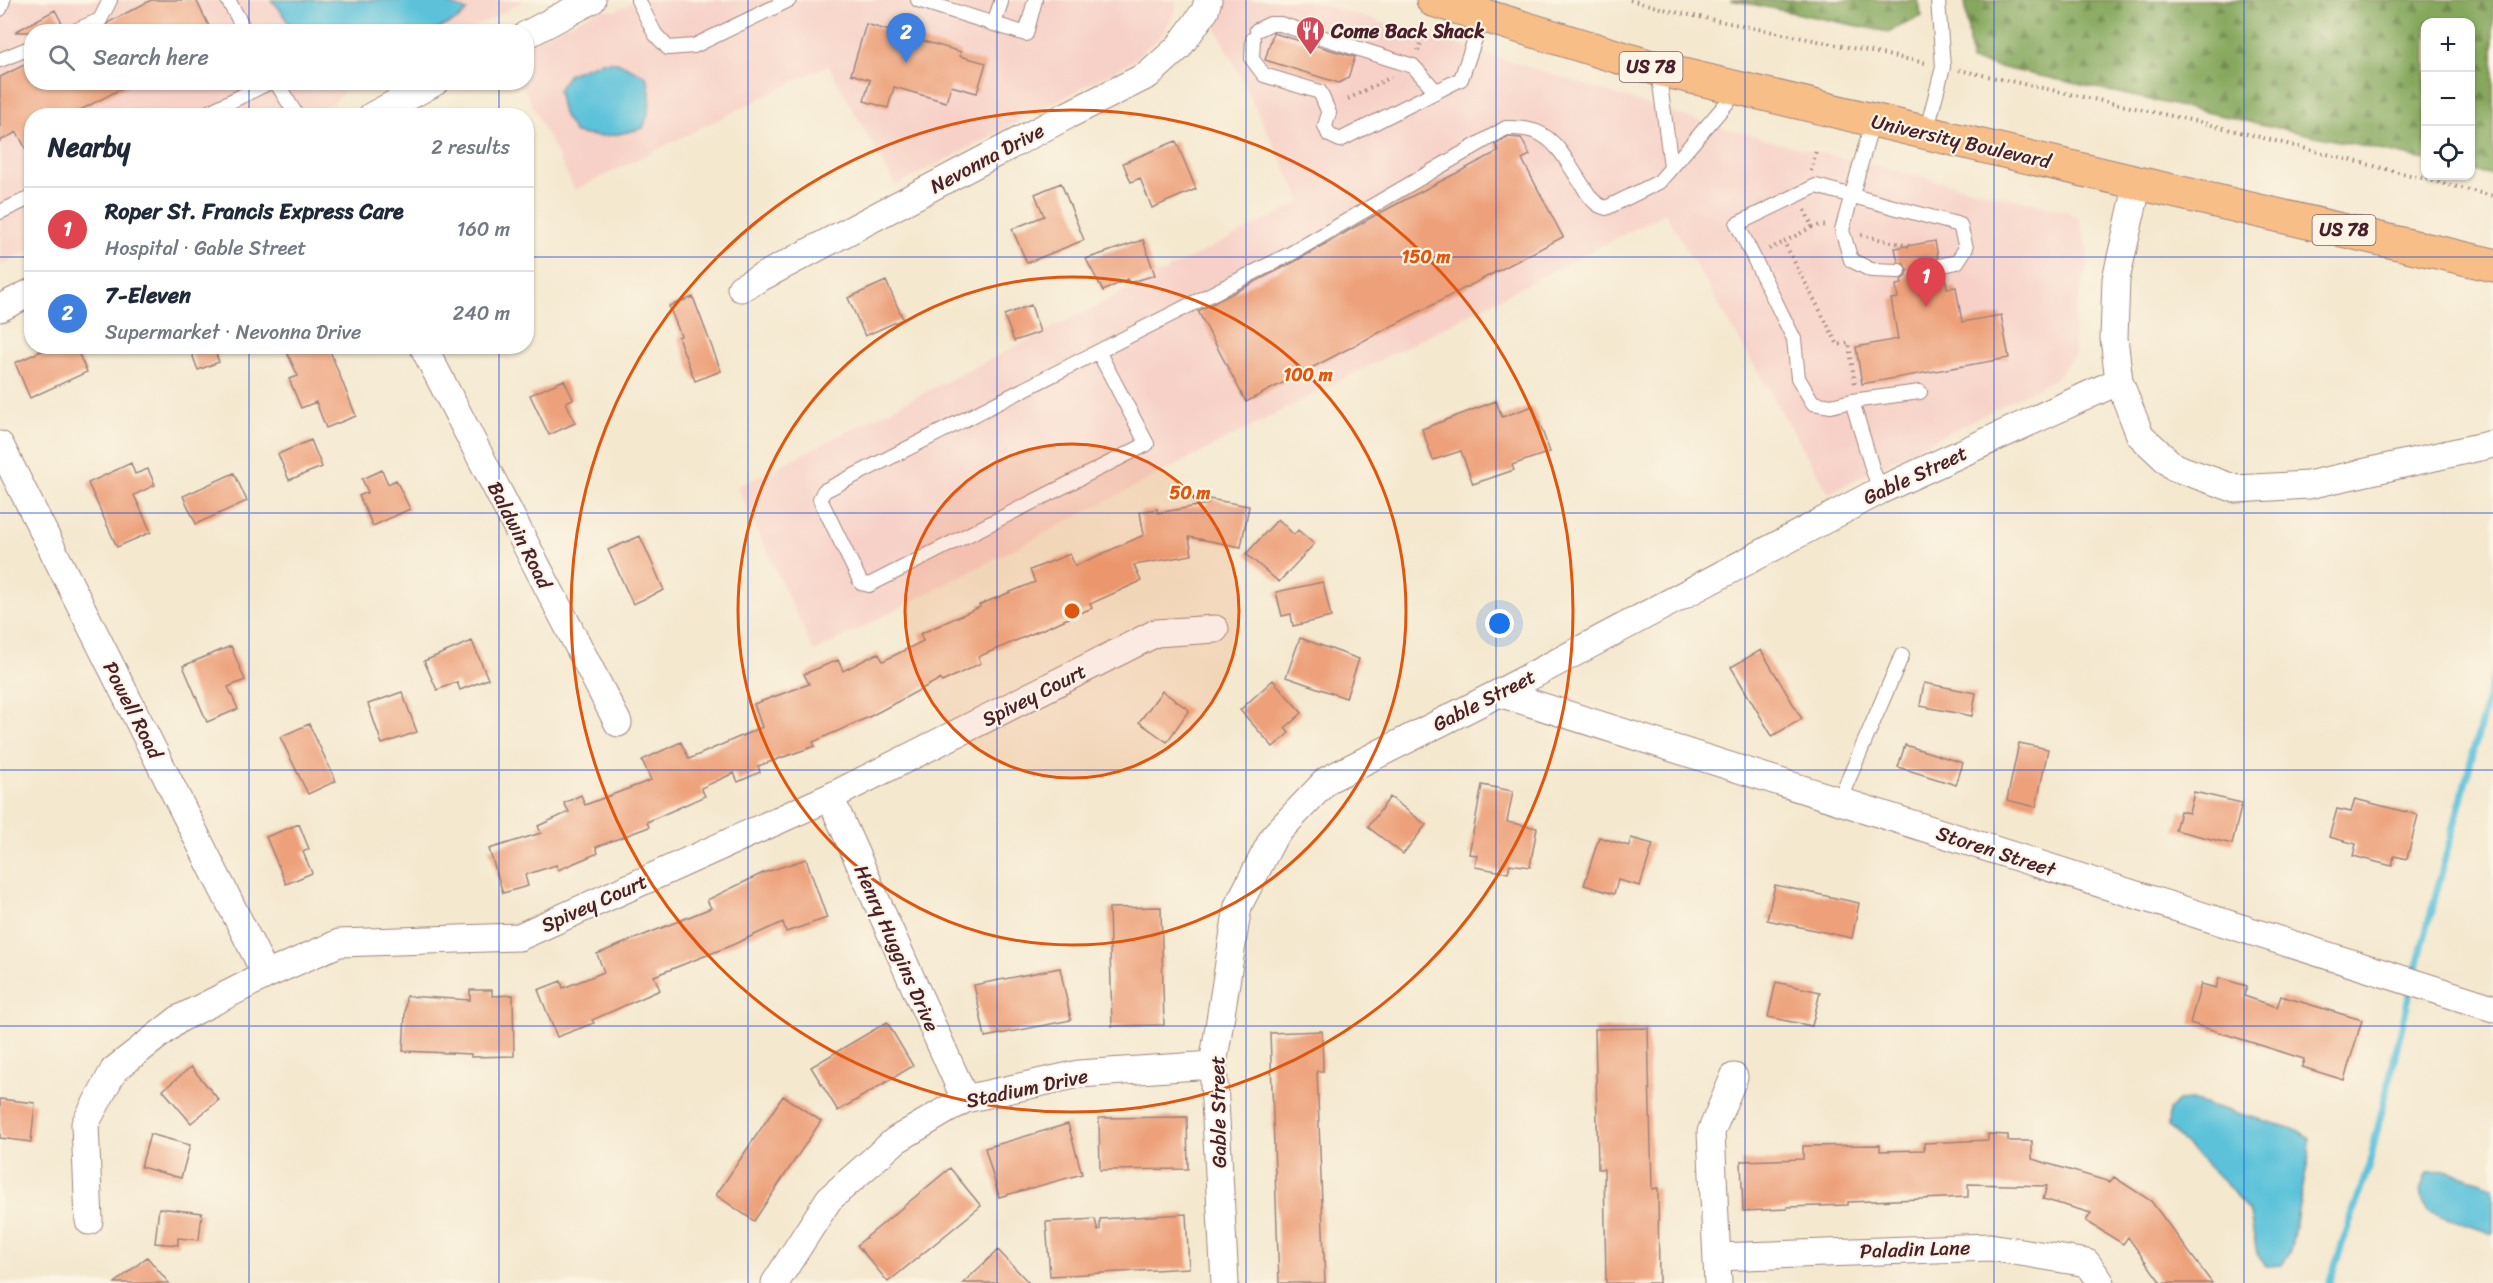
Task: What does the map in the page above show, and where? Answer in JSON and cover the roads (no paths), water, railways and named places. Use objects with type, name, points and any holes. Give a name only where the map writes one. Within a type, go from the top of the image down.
[{"type":"main road","name":"University Boulevard","points":[[1433,0],[1658,69],[2138,183],[2493,264]]},
{"type":"street","points":[[534,30],[592,0]]},
{"type":"street","name":"Nevonna Drive","points":[[741,288],[1148,75],[1178,48],[1205,10],[1208,0]]},
{"type":"street","points":[[387,108],[420,90]]},
{"type":"street","points":[[2138,183],[2116,279],[2114,338],[2119,381],[2140,435],[2174,467],[2236,489],[2308,485],[2493,444]]},
{"type":"street","points":[[0,308],[24,296]]},
{"type":"street","name":"Baldwin Road","points":[[427,354],[618,723]]},
{"type":"street","name":"Gable Street","points":[[1225,1283],[1213,1065],[1238,906],[1274,836],[1327,780],[1499,693],[1881,490],[2119,381]]},
{"type":"street","name":"Powell Road","points":[[0,445],[266,975]]},
{"type":"street","name":"Spivey Court","points":[[89,1221],[85,1124],[114,1070],[179,1019],[266,975],[339,943],[519,937],[830,797],[1156,633],[1215,629]]},
{"type":"street","name":"Storen Street","points":[[1499,693],[2386,976],[2493,1008]]},
{"type":"street","name":"Henry Huggins Drive","points":[[830,797],[965,1099]]},
{"type":"street","name":"Stadium Drive","points":[[775,1283],[829,1199],[896,1140],[965,1099],[1078,1074],[1213,1065]]},
{"type":"street","points":[[1718,1270],[1711,1132],[1734,1077]]},
{"type":"street","name":"Paladin Lane","points":[[1718,1270],[1990,1247],[2087,1263],[2101,1283]]},
{"type":"lane","points":[[0,9],[3,0]]},
{"type":"lane","points":[[91,24],[100,20],[110,0]]},
{"type":"lane","points":[[228,0],[242,24]]},
{"type":"lane","points":[[638,0],[662,43],[668,48],[679,48],[705,42],[789,0]]},
{"type":"lane","points":[[918,0],[963,7],[994,24],[1026,34],[1035,0]]},
{"type":"lane","points":[[1926,133],[1943,67],[1938,0]]},
{"type":"lane","points":[[994,24],[1001,2]]},
{"type":"lane","points":[[1436,91],[1413,66],[1280,24],[1270,24],[1255,35],[1251,50],[1256,67],[1264,75],[1320,92],[1329,113],[1325,126],[1329,135],[1340,140],[1461,79],[1483,16]]},
{"type":"lane","points":[[0,60],[24,50]]},
{"type":"lane","points":[[1658,69],[1671,166]]},
{"type":"lane","points":[[1099,353],[1147,444],[869,585],[861,583],[820,499],[824,491],[1290,254],[1506,128],[1526,127],[1546,135],[1597,205],[1606,208],[1659,182],[1740,89]]},
{"type":"lane","points":[[217,108],[254,90]]},
{"type":"lane","points":[[281,90],[292,108]]},
{"type":"lane","points":[[1873,120],[1842,230],[1851,260],[1871,270],[1899,271]]},
{"type":"lane","points":[[1920,392],[1831,406],[1813,404],[1798,378],[1794,339],[1737,224],[1816,186],[1960,225],[1966,248],[1958,262],[1939,266]]},
{"type":"lane","points":[[0,212],[24,200]]},
{"type":"lane","points":[[1855,401],[1873,471],[1881,490]]},
{"type":"lane","points":[[1839,801],[1902,655]]},
{"type":"water","points":[[271,0],[439,0],[467,11],[448,24],[289,24]]},
{"type":"water","points":[[601,62],[617,62],[646,76],[650,102],[643,128],[609,135],[593,136],[575,133],[563,114],[558,90],[569,74]]},
{"type":"water","points":[[2191,1100],[2297,1130],[2310,1138],[2309,1156],[2290,1251],[2282,1265],[2266,1266],[2257,1254],[2250,1213],[2228,1186],[2168,1127],[2169,1110],[2178,1101]]},
{"type":"water","points":[[2445,1170],[2493,1186],[2493,1234],[2428,1211],[2423,1201],[2424,1178],[2427,1173]]},
{"type":"waterway","points":[[2414,977],[2493,678]]},
{"type":"waterway","points":[[2329,1283],[2369,1165],[2411,988]]},
{"type":"place","name":"Come Back Shack","points":[[1310,56]]},
{"type":"place","name":"7-Eleven","points":[[906,63]]},
{"type":"place","name":"Roper St. Francis Express Care","points":[[1926,307]]}]
